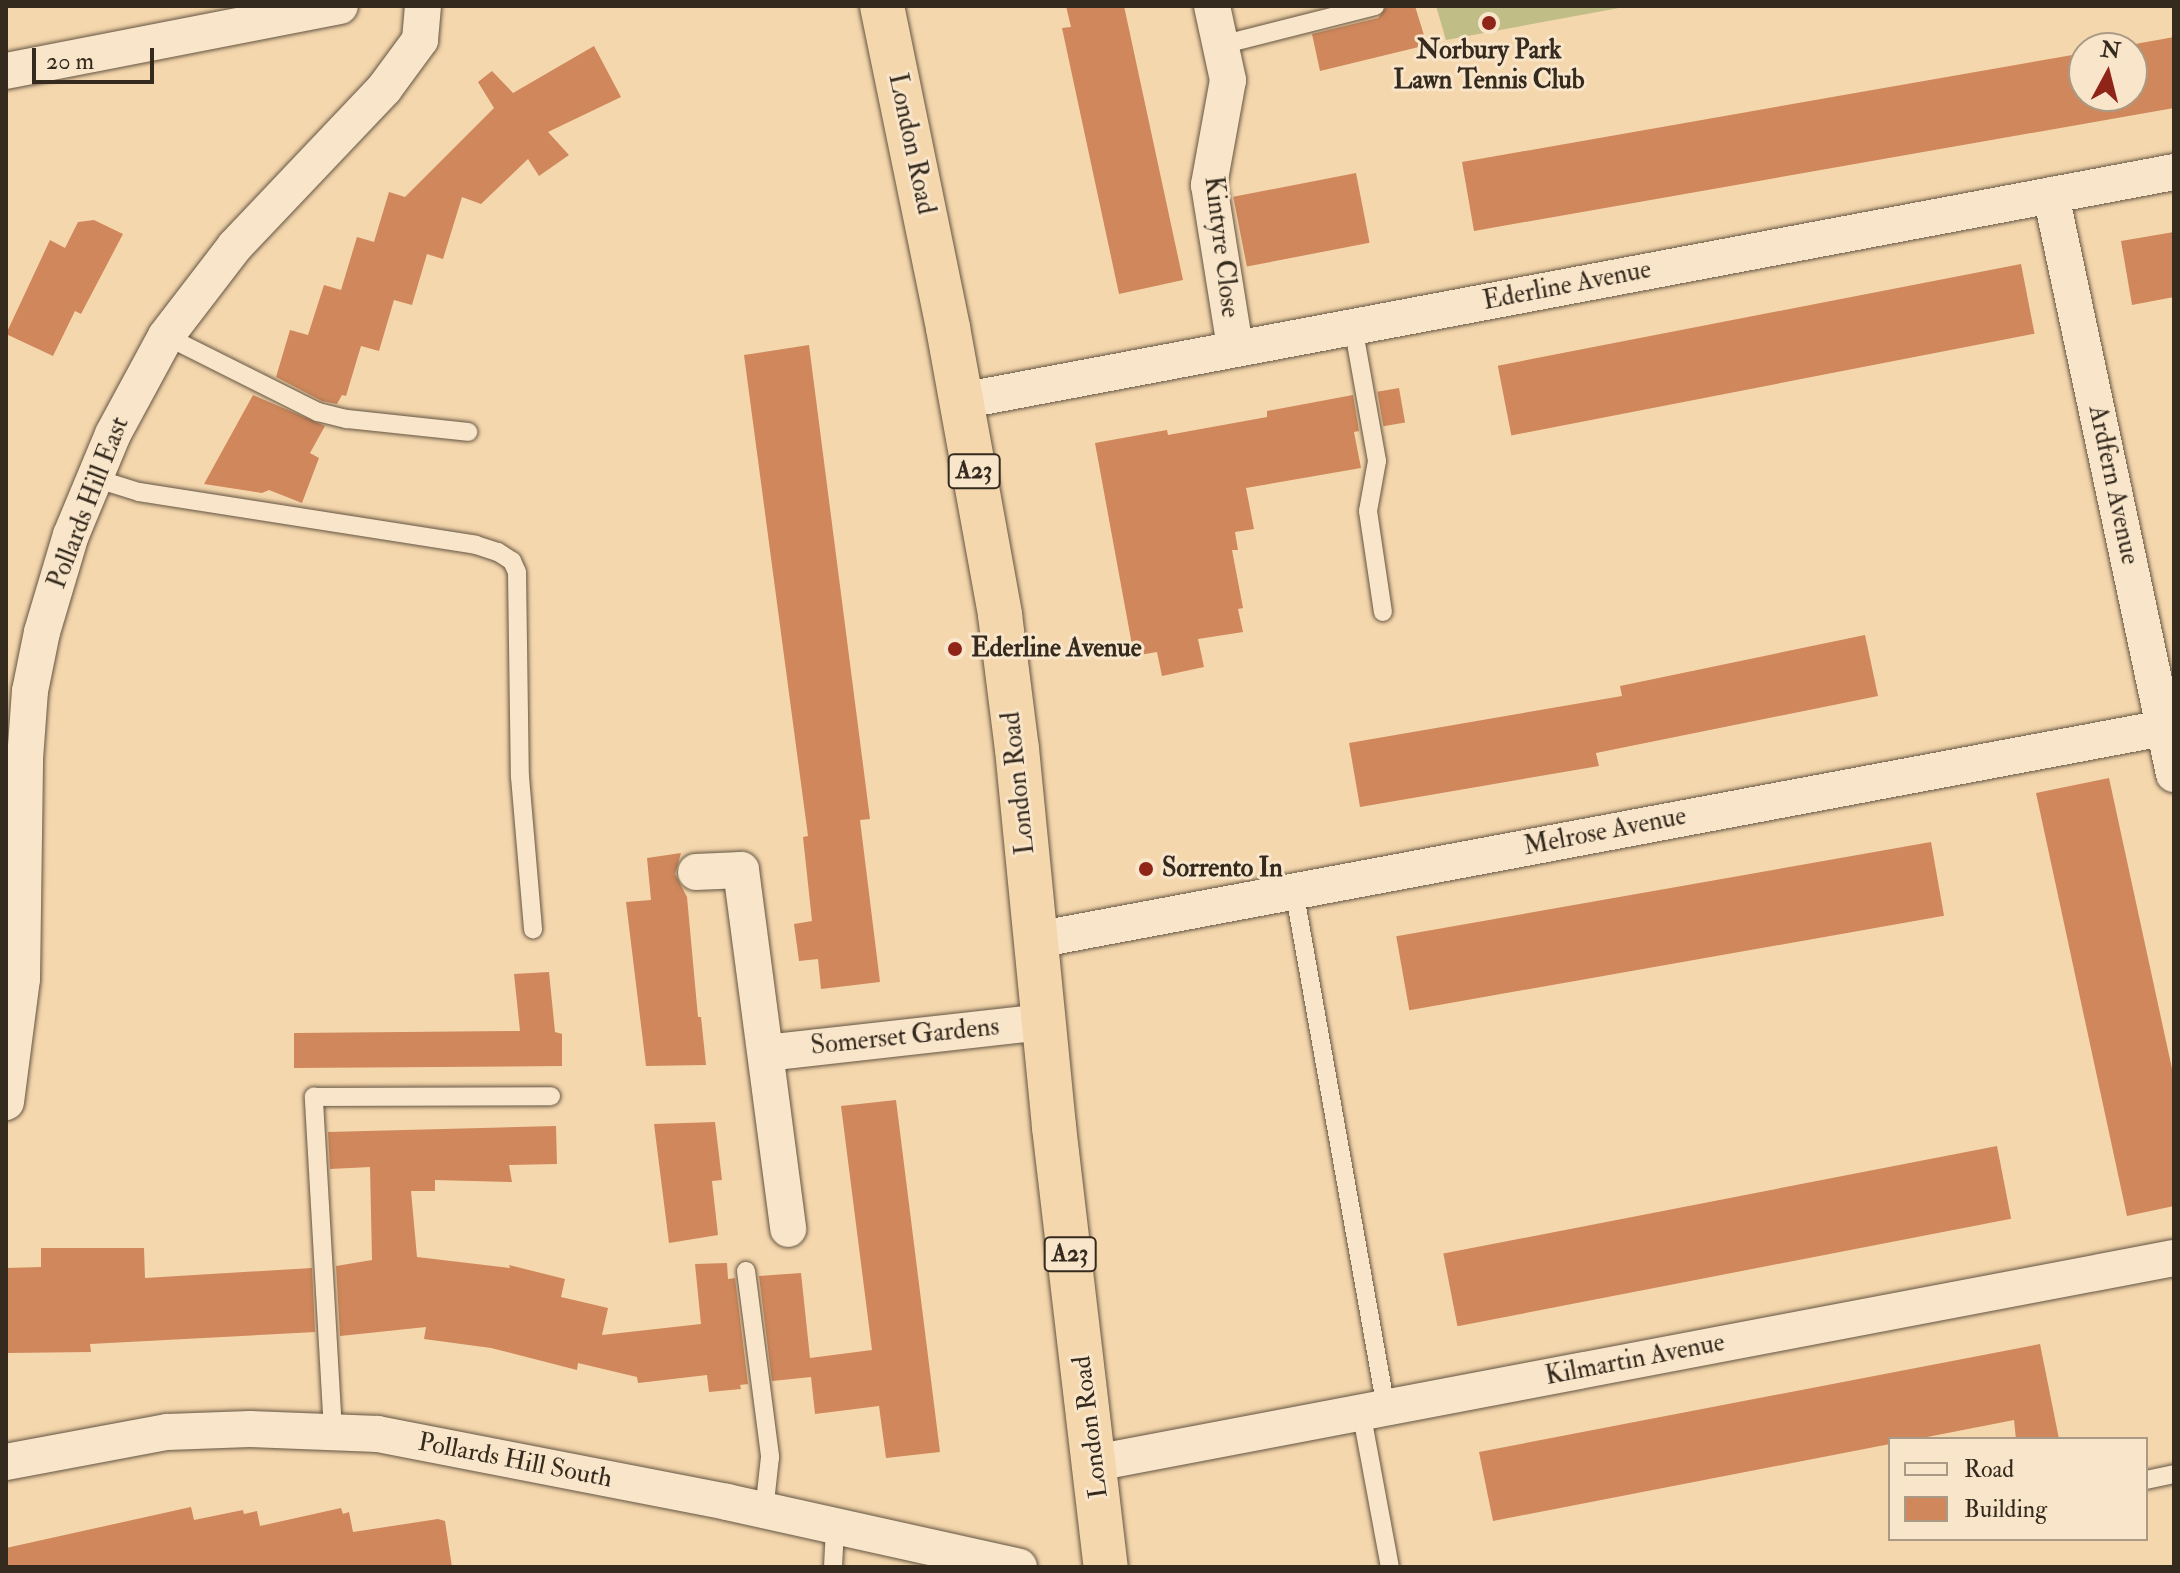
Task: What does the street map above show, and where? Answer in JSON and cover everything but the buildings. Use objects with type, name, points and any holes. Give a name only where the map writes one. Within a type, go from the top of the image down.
[{"type":"highway","name":"London Road","points":[[882,6],[961,401],[1000,615],[1106,1567]]},
{"type":"street","points":[[6,71],[340,6]]},
{"type":"street","name":"Pollards Hill East","points":[[8,1088],[22,979],[25,759],[30,691],[54,591],[94,478],[142,376],[166,336],[235,246],[384,89],[420,40],[423,6]]},
{"type":"street","name":"Kintyre Close","points":[[1212,6],[1228,80],[1209,185],[1235,348]]},
{"type":"street","name":"Ederline Avenue","points":[[961,401],[2174,172]]},
{"type":"street","name":"Ardfern Avenue","points":[[2051,195],[2169,727],[2174,774]]},
{"type":"street","name":"Melrose Avenue","points":[[1036,940],[2169,727]]},
{"type":"street","points":[[696,872],[741,870],[788,1229]]},
{"type":"street","name":"Somerset Gardens","points":[[766,1053],[1044,1022]]},
{"type":"street","name":"Kilmartin Avenue","points":[[1095,1463],[2174,1258]]},
{"type":"street","name":"Pollards Hill South","points":[[6,1462],[167,1432],[333,1431],[378,1434],[764,1511],[1019,1567]]},
{"type":"lane","points":[[1221,45],[1375,6]]},
{"type":"lane","points":[[1353,326],[1377,461],[1368,511],[1383,612]]},
{"type":"lane","points":[[166,336],[318,412],[347,419],[468,432]]},
{"type":"lane","points":[[94,478],[139,492],[476,545],[498,552],[512,561],[517,572],[520,777],[533,929]]},
{"type":"lane","points":[[1294,890],[1373,1410],[1390,1567]]},
{"type":"lane","points":[[333,1431],[314,1097],[551,1096]]},
{"type":"lane","points":[[746,1271],[770,1457],[764,1511]]},
{"type":"lane","points":[[2148,1480],[2174,1474]]},
{"type":"lane","points":[[833,1567],[835,1527]]},
{"type":"shaded area","name":"Norbury Park Lawn Tennis Club","points":[[1436,6],[1630,6],[1446,40]]},
{"type":"place","name":"Norbury Park Lawn Tennis Club","points":[[1489,23]]},
{"type":"place","name":"Ederline Avenue","points":[[955,649]]},
{"type":"place","name":"Sorrento In","points":[[1146,869]]}]
